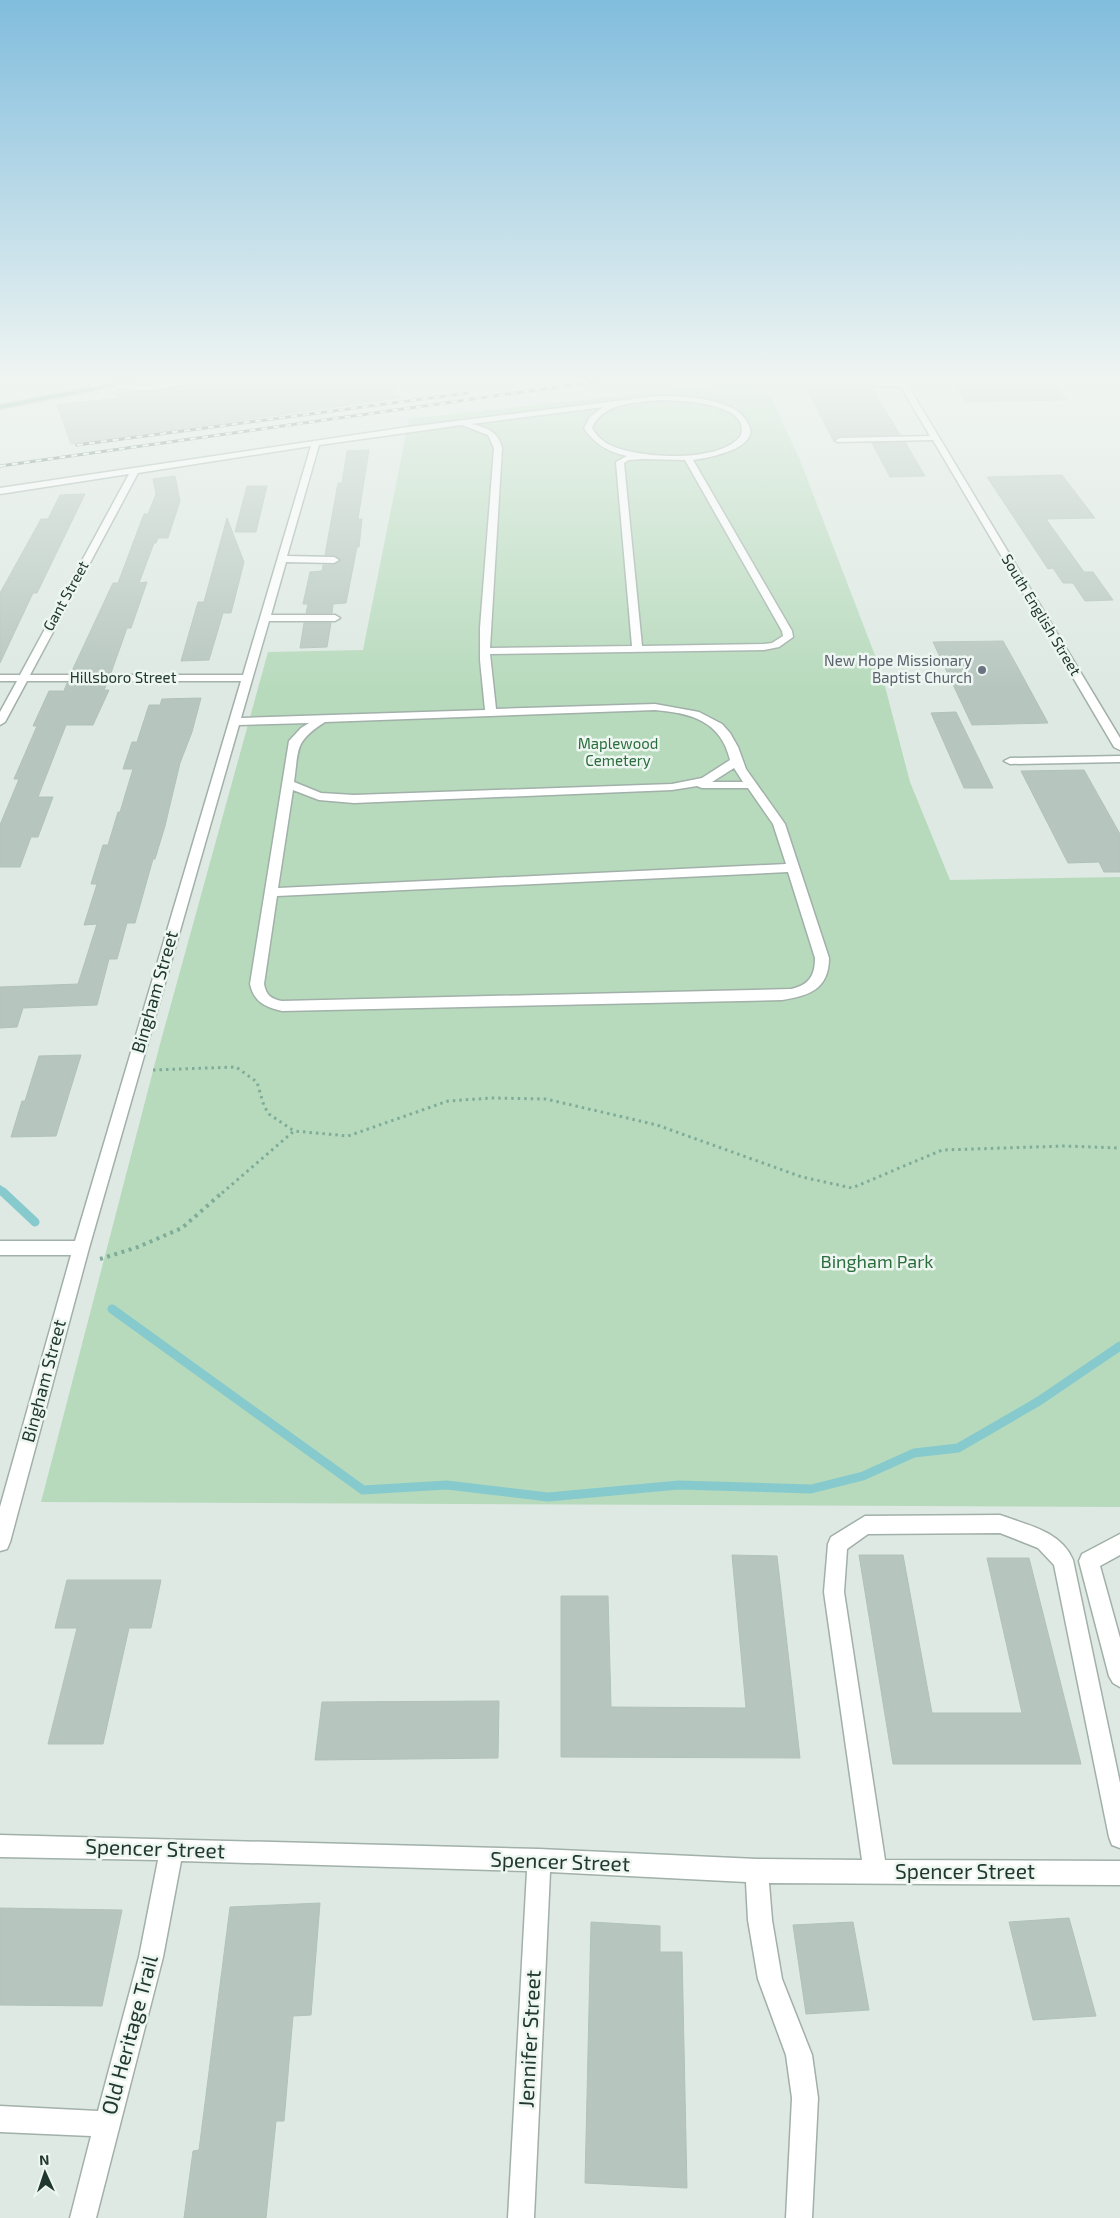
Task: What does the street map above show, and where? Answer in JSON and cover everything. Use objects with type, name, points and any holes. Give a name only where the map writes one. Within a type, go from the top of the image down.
[{"type":"street","points":[[0,491],[60,483]]},
{"type":"street","name":"Gant Street","points":[[0,722],[128,483]]},
{"type":"street","name":"Bingham Street","points":[[0,1542],[75,1266],[304,483]]},
{"type":"street","points":[[491,713],[485,651],[496,483]]},
{"type":"street","points":[[622,483],[637,649]]},
{"type":"street","points":[[485,651],[764,647],[775,645],[788,637],[787,631],[702,483]]},
{"type":"street","name":"South English Street","points":[[962,483],[1117,736],[1120,747]]},
{"type":"street","points":[[282,559],[334,560]]},
{"type":"street","points":[[264,618],[335,618]]},
{"type":"street","name":"Hillsboro Street","points":[[0,678],[246,678]]},
{"type":"street","points":[[234,722],[655,707],[674,708],[705,717],[717,724],[733,745],[736,762],[750,785],[772,810],[779,824],[823,966],[822,974],[811,987],[782,995],[282,1006],[263,1000],[258,994],[257,984],[288,784],[289,736]]},
{"type":"street","points":[[262,721],[289,736],[305,730],[322,719]]},
{"type":"street","points":[[1010,761],[1120,758]]},
{"type":"street","points":[[693,785],[716,777],[736,762]]},
{"type":"street","points":[[288,784],[319,796],[354,799],[693,785],[750,785]]},
{"type":"street","points":[[272,892],[794,868]]},
{"type":"street","points":[[0,1248],[81,1248]]},
{"type":"street","points":[[875,1872],[834,1592],[838,1544],[865,1525],[1000,1524],[1045,1541],[1063,1560],[1120,1837]]},
{"type":"street","points":[[1063,1560],[1089,1561],[1120,1544]]},
{"type":"street","points":[[1089,1561],[1120,1676]]},
{"type":"street","name":"Spencer Street","points":[[0,1846],[540,1860],[757,1871],[1120,1873]]},
{"type":"street","name":"Old Heritage Trail","points":[[83,2218],[151,1957],[172,1850]]},
{"type":"street","name":"Jennifer Street","points":[[521,2218],[540,1860]]},
{"type":"street","points":[[757,1871],[760,1920],[770,1979],[799,2055],[805,2098],[799,2218]]},
{"type":"street","points":[[0,2119],[107,2124]]},
{"type":"path","points":[[132,1071],[236,1067],[248,1072],[261,1088],[264,1106],[269,1114],[294,1131],[348,1136],[448,1100],[492,1098],[546,1100],[657,1125],[718,1145],[802,1177],[852,1188],[942,1150],[1065,1146],[1120,1148]]},
{"type":"path","points":[[75,1266],[138,1247],[182,1228],[294,1131]]},
{"type":"green space","points":[[396,483],[809,483],[881,671],[910,782],[950,880],[1120,877],[1120,1507],[41,1502],[160,1044],[268,652],[363,650]]},
{"type":"building","points":[[154,483],[176,483],[180,501],[168,538],[158,538],[156,543],[154,543],[139,583],[147,582],[131,628],[127,628],[111,673],[71,673],[113,583],[118,583],[144,514],[148,514],[156,494]]},
{"type":"building","points":[[338,483],[364,483],[358,519],[362,519],[359,547],[357,547],[346,603],[333,604],[332,613],[306,613],[308,604],[303,604],[310,572],[322,571],[323,565],[334,565],[341,561],[335,555],[325,555]]},
{"type":"building","points":[[991,483],[1068,483],[1095,518],[1046,519],[1084,572],[1093,572],[1113,600],[1085,601],[1073,583],[1063,583],[1053,568],[1048,569]]},
{"type":"building","points":[[247,486],[267,486],[256,532],[235,532]]},
{"type":"building","points":[[85,494],[37,593],[33,593],[0,663],[0,593],[41,519],[48,519],[60,495]]},
{"type":"building","points":[[227,518],[244,562],[231,613],[223,613],[209,660],[181,661],[198,602],[204,602]]},
{"type":"building","points":[[304,623],[331,623],[327,647],[300,648]]},
{"type":"building","points":[[1003,641],[1048,723],[972,725],[933,642]]},
{"type":"building","points":[[67,683],[107,683],[104,690],[109,690],[93,725],[66,725],[38,797],[53,797],[38,837],[31,837],[20,867],[0,867],[0,825],[19,779],[14,779],[37,726],[33,726],[49,691],[64,691]]},
{"type":"building","points":[[201,698],[192,732],[180,763],[165,826],[155,859],[153,859],[135,923],[127,923],[117,959],[109,959],[97,1005],[23,1008],[17,1027],[0,1028],[0,987],[78,984],[97,924],[84,925],[97,884],[91,884],[103,845],[108,845],[133,769],[123,769],[132,742],[137,742],[149,705],[160,705],[162,699]]},
{"type":"building","points":[[956,712],[993,788],[964,788],[931,713]]},
{"type":"building","points":[[1084,770],[1120,834],[1120,872],[1104,872],[1099,862],[1068,863],[1021,771]]},
{"type":"building","points":[[81,1055],[56,1136],[11,1137],[39,1056]]},
{"type":"building","points":[[732,1555],[777,1556],[800,1758],[561,1757],[561,1596],[608,1596],[611,1707],[746,1708]]},
{"type":"building","points":[[859,1555],[903,1555],[932,1713],[1022,1713],[987,1558],[1029,1558],[1081,1764],[893,1764]]},
{"type":"building","points":[[67,1580],[161,1580],[151,1628],[129,1628],[103,1744],[48,1744],[77,1628],[55,1628]]},
{"type":"building","points":[[499,1701],[498,1758],[315,1760],[322,1702]]},
{"type":"building","points":[[320,1903],[311,2015],[293,2016],[284,2121],[276,2121],[266,2218],[184,2218],[193,2151],[199,2150],[230,1907]]},
{"type":"building","points":[[0,1908],[122,1910],[102,2006],[0,2005]]},
{"type":"building","points":[[1069,1918],[1096,2016],[1033,2020],[1009,1922]]},
{"type":"building","points":[[591,1922],[660,1926],[660,1952],[682,1952],[687,2188],[585,2183]]},
{"type":"building","points":[[853,1922],[869,2010],[806,2014],[793,1925]]},
{"type":"waterway","points":[[0,1189],[5,1193]]},
{"type":"waterway","points":[[3,1192],[35,1222]]},
{"type":"waterway","points":[[112,1309],[363,1490],[447,1485],[548,1497],[679,1485],[811,1489],[863,1476],[914,1453],[958,1448],[1039,1401],[1120,1346]]},
{"type":"place","name":"New Hope Missionary Baptist Church","points":[[982,670]]},
{"type":"park label","name":"Maplewood Cemetery","points":[[618,752]]},
{"type":"park label","name":"Bingham Park","points":[[877,1262]]}]
